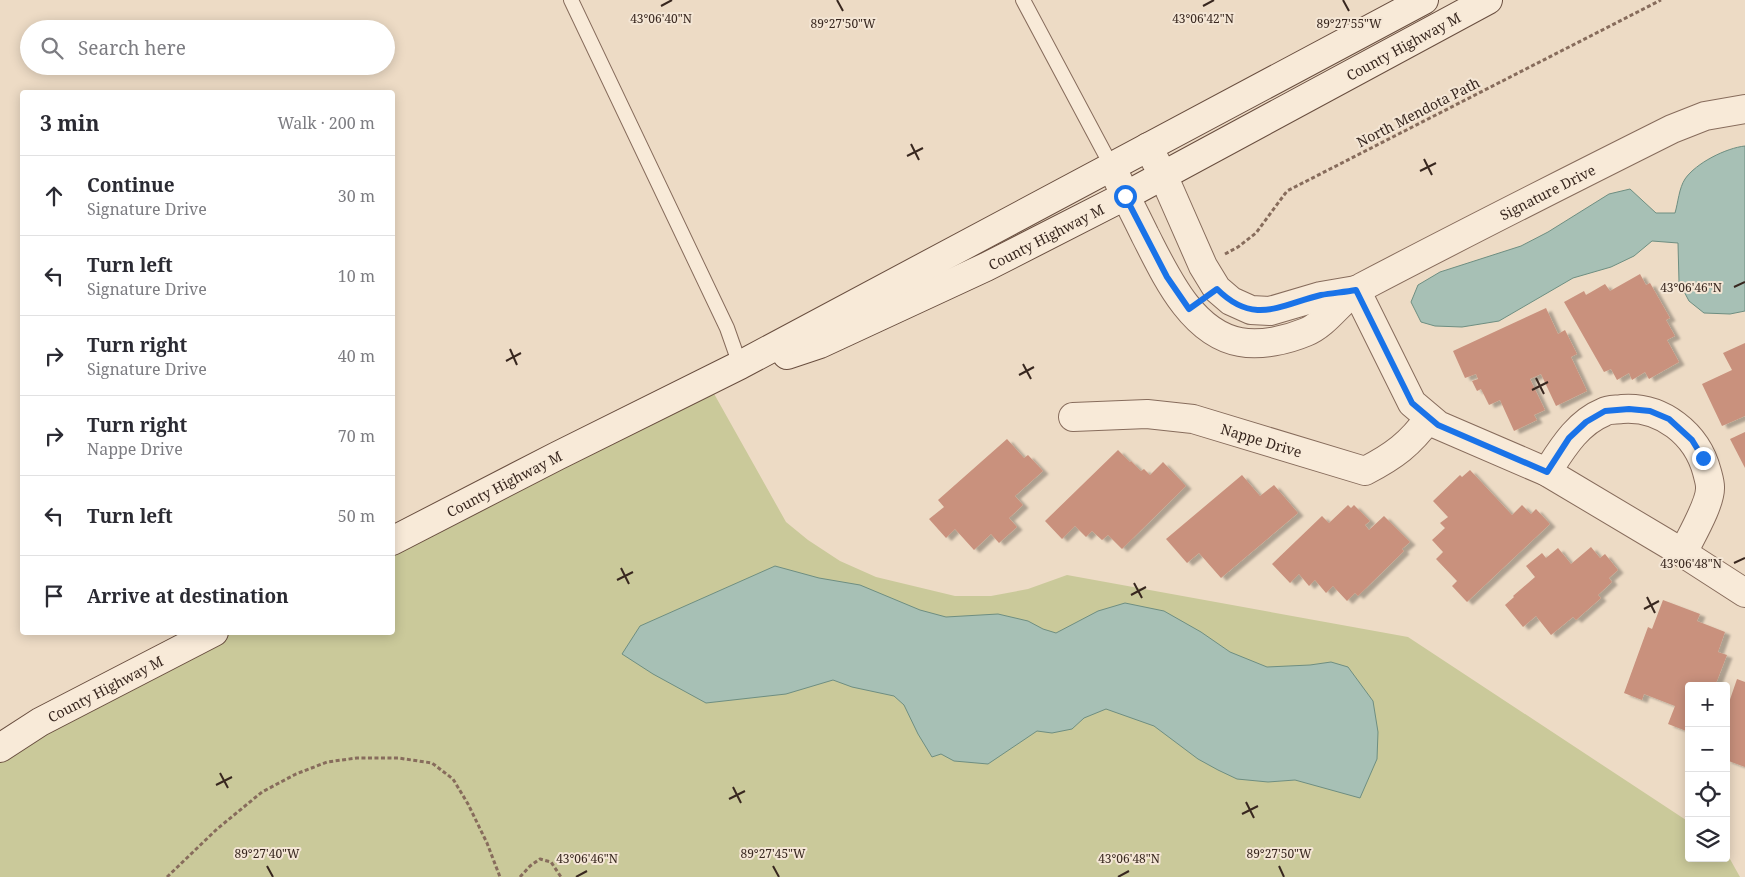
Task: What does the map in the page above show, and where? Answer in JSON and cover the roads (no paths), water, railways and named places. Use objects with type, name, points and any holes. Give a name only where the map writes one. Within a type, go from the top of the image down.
[{"type":"main road","name":"County Highway M","points":[[395,539],[615,426],[740,365],[1424,0]]},
{"type":"main road","name":"County Highway M","points":[[615,426],[708,383],[820,344],[986,267],[1125,196],[1488,0]]},
{"type":"main road","name":"Signature Drive","points":[[1112,167],[1167,277],[1189,309],[1204,325],[1222,335],[1239,342],[1262,342],[1287,339],[1309,331],[1356,290],[1479,225],[1672,129],[1705,116],[1745,109]]},
{"type":"main road","name":"Signature Drive","points":[[1148,147],[1163,175],[1203,266],[1217,289],[1231,301],[1251,310],[1270,311],[1321,296],[1356,290]]},
{"type":"main road","points":[[1189,309],[1217,289]]},
{"type":"main road","points":[[1356,290],[1412,403],[1429,418],[1438,425],[1547,472],[1683,554],[1745,594]]},
{"type":"main road","points":[[1547,472],[1569,438],[1586,422],[1605,411],[1629,409],[1650,411],[1669,419],[1696,446],[1703,458],[1710,487],[1706,506],[1683,554]]},
{"type":"main road","name":"Nappe Drive","points":[[1072,417],[1147,414],[1193,419],[1365,471],[1402,449],[1429,418]]},
{"type":"main road","name":"County Highway M","points":[[0,748],[40,722],[208,635]]},
{"type":"lane","points":[[571,0],[728,328],[740,365]]},
{"type":"lane","points":[[1023,0],[1112,167]]}]
